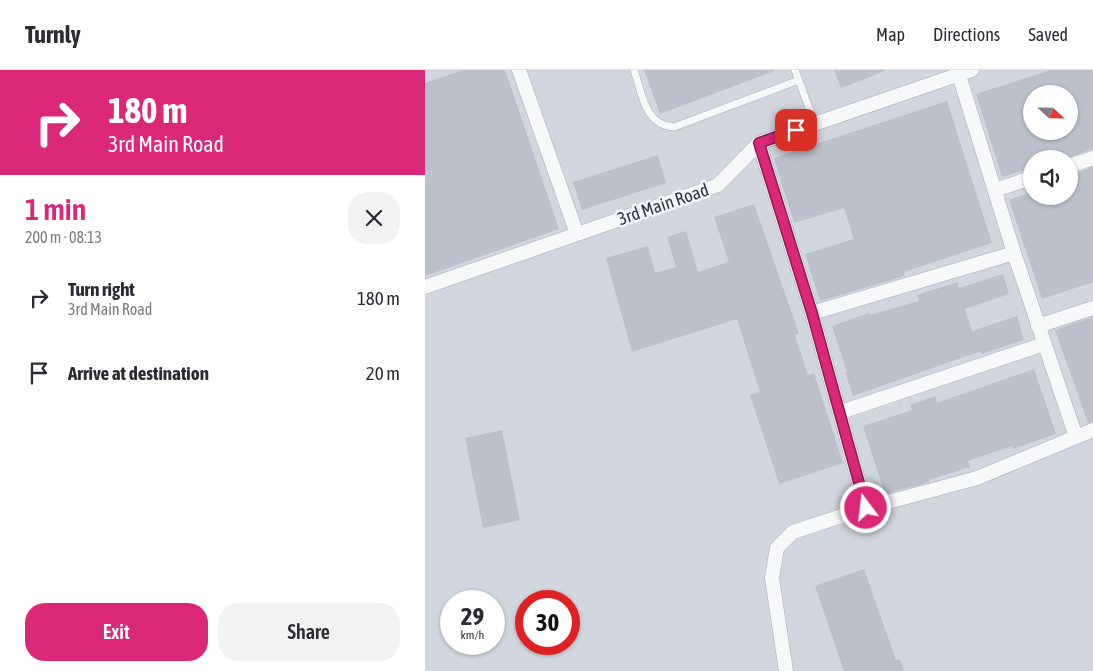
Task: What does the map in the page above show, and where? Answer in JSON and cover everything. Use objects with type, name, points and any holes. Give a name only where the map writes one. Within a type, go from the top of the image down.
[{"type":"street","points":[[519,70],[577,234]]},
{"type":"street","name":"3rd Main Road","points":[[425,287],[718,185],[759,143],[972,70]]},
{"type":"street","points":[[959,75],[1014,253],[1076,436]]},
{"type":"street","points":[[759,143],[812,313],[841,412],[866,508]]},
{"type":"street","points":[[1078,163],[1093,158]]},
{"type":"street","points":[[995,190],[1023,181]]},
{"type":"street","points":[[812,313],[1014,253]]},
{"type":"street","points":[[1038,326],[1093,308]]},
{"type":"street","points":[[841,412],[1044,344]]},
{"type":"street","points":[[786,671],[772,578],[777,548],[793,532],[866,508],[977,478],[1093,430]]},
{"type":"lane","points":[[634,70],[649,114],[656,122],[665,126],[674,126],[799,80]]},
{"type":"lane","points":[[795,70],[815,124]]},
{"type":"shaded area","points":[[425,70],[1093,70],[1093,671],[425,671]]},
{"type":"building","points":[[463,70],[505,70],[559,229],[425,276],[425,83]]},
{"type":"building","points":[[644,70],[774,70],[774,71],[660,114]]},
{"type":"building","points":[[834,70],[885,70],[885,71],[841,88]]},
{"type":"building","points":[[1051,70],[1093,70],[1093,149],[1078,154],[1078,150],[1023,150],[1023,170],[1002,177],[976,94]]},
{"type":"building","points":[[947,101],[992,243],[904,272],[905,276],[820,301],[805,254],[854,239],[844,208],[794,223],[774,158]]},
{"type":"building","points":[[658,155],[666,183],[582,210],[573,182]]},
{"type":"building","points":[[1093,167],[1093,282],[1042,299],[1009,200],[1023,195],[1023,205],[1078,205],[1078,172]]},
{"type":"building","points":[[754,204],[799,334],[795,335],[808,375],[814,373],[843,463],[779,484],[750,395],[760,392],[737,319],[632,352],[606,258],[648,246],[655,273],[676,267],[667,237],[686,231],[698,272],[729,262],[714,217]]},
{"type":"building","points":[[1003,274],[1009,294],[965,309],[972,331],[1017,316],[1024,340],[982,354],[981,351],[853,396],[832,326],[869,313],[870,315],[919,301],[917,295],[958,282],[959,288]]},
{"type":"building","points":[[1093,317],[1093,421],[1088,423],[1055,330]]},
{"type":"building","points":[[1034,369],[1056,434],[1013,449],[1012,446],[968,461],[970,467],[929,480],[930,482],[885,494],[863,426],[912,410],[910,405],[935,396],[937,403]]},
{"type":"building","points":[[502,430],[520,520],[483,528],[465,438]]},
{"type":"building","points":[[864,569],[896,660],[900,659],[904,671],[844,671],[815,586]]},
{"type":"route","points":[[796,130],[759,143],[812,313],[841,412],[866,508]]}]
